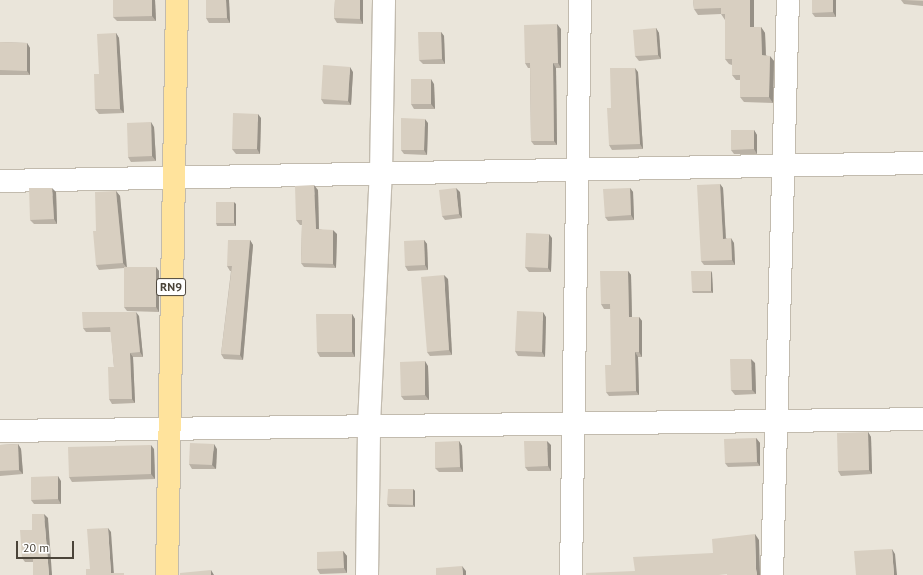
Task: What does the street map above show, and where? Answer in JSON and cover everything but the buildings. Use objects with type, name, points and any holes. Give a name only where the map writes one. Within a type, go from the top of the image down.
[{"type":"main road","name":"RN9","points":[[167,575],[168,429],[177,0]]},
{"type":"street","points":[[367,575],[369,424],[381,174],[384,0]]},
{"type":"street","points":[[571,575],[580,0]]},
{"type":"street","points":[[772,575],[788,0]]},
{"type":"street","points":[[0,181],[783,168],[923,163]]},
{"type":"street","points":[[0,431],[369,424],[574,424],[923,419]]},
{"type":"shaded area","points":[[0,0],[923,0],[923,575],[0,575]]}]
